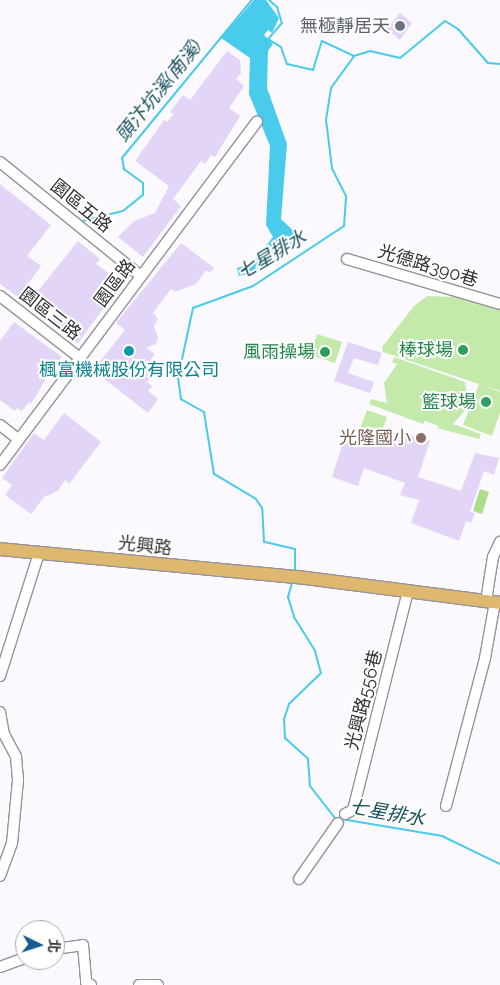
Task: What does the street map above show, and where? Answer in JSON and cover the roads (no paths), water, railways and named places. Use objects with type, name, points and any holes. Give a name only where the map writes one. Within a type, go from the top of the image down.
[{"type":"main road","name":"光興路","points":[[0,549],[292,576],[494,602]]},
{"type":"street","name":"園區路","points":[[0,465],[256,122]]},
{"type":"street","name":"園區五路","points":[[0,162],[141,276]]},
{"type":"street","name":"光德路390巷","points":[[346,259],[500,304]]},
{"type":"street","name":"園區三路","points":[[0,296],[80,358]]},
{"type":"street","points":[[0,425],[18,439]]},
{"type":"street","points":[[446,806],[485,658],[494,602],[493,557],[500,542]]},
{"type":"street","points":[[0,676],[39,553]]},
{"type":"street","name":"光興路556巷","points":[[345,814],[353,810],[408,591]]},
{"type":"street","points":[[0,712],[2,737],[16,757],[18,780],[12,843],[0,876]]},
{"type":"street","points":[[298,879],[338,823]]},
{"type":"street","points":[[65,948],[83,945],[86,982],[91,985]]},
{"type":"street","points":[[0,967],[15,962]]},
{"type":"street","points":[[138,985],[158,985]]},
{"type":"water","points":[[254,0],[266,0],[279,18],[272,33],[268,30],[264,35],[273,44],[268,51],[267,88],[287,144],[281,219],[301,238],[255,272],[239,276],[237,268],[251,264],[273,237],[266,225],[270,146],[249,94],[250,58],[221,38]]},
{"type":"waterway","name":"頭汴坑溪(南溪)","points":[[83,221],[123,211],[143,195],[143,183],[124,169],[122,158],[252,0]]},
{"type":"waterway","name":"頭汴坑溪(南溪)","points":[[269,0],[277,7],[282,23],[268,39],[281,47],[287,64],[313,70],[322,41],[354,56]]},
{"type":"waterway","name":"七星排水","points":[[295,571],[295,549],[264,542],[262,508],[256,499],[214,474],[204,412],[181,399],[178,378],[193,308],[253,286],[344,226],[346,196],[332,168],[326,120],[331,88],[354,56],[370,51],[400,58],[445,21],[458,29],[488,63],[500,64]]},
{"type":"waterway","name":"七星排水","points":[[292,583],[288,597],[294,617],[315,651],[321,673],[289,704],[284,719],[285,738],[308,759],[310,786],[335,818],[442,836],[500,864]]},
{"type":"place","name":"無極靜居天","points":[[400,26]]},
{"type":"place","name":"棒球場","points":[[463,350]]},
{"type":"place","name":"楓富機械股份有限公司","points":[[129,351]]},
{"type":"place","name":"風雨操場","points":[[325,352]]},
{"type":"place","name":"籃球場","points":[[486,402]]},
{"type":"place","name":"光隆國小","points":[[421,438]]}]
